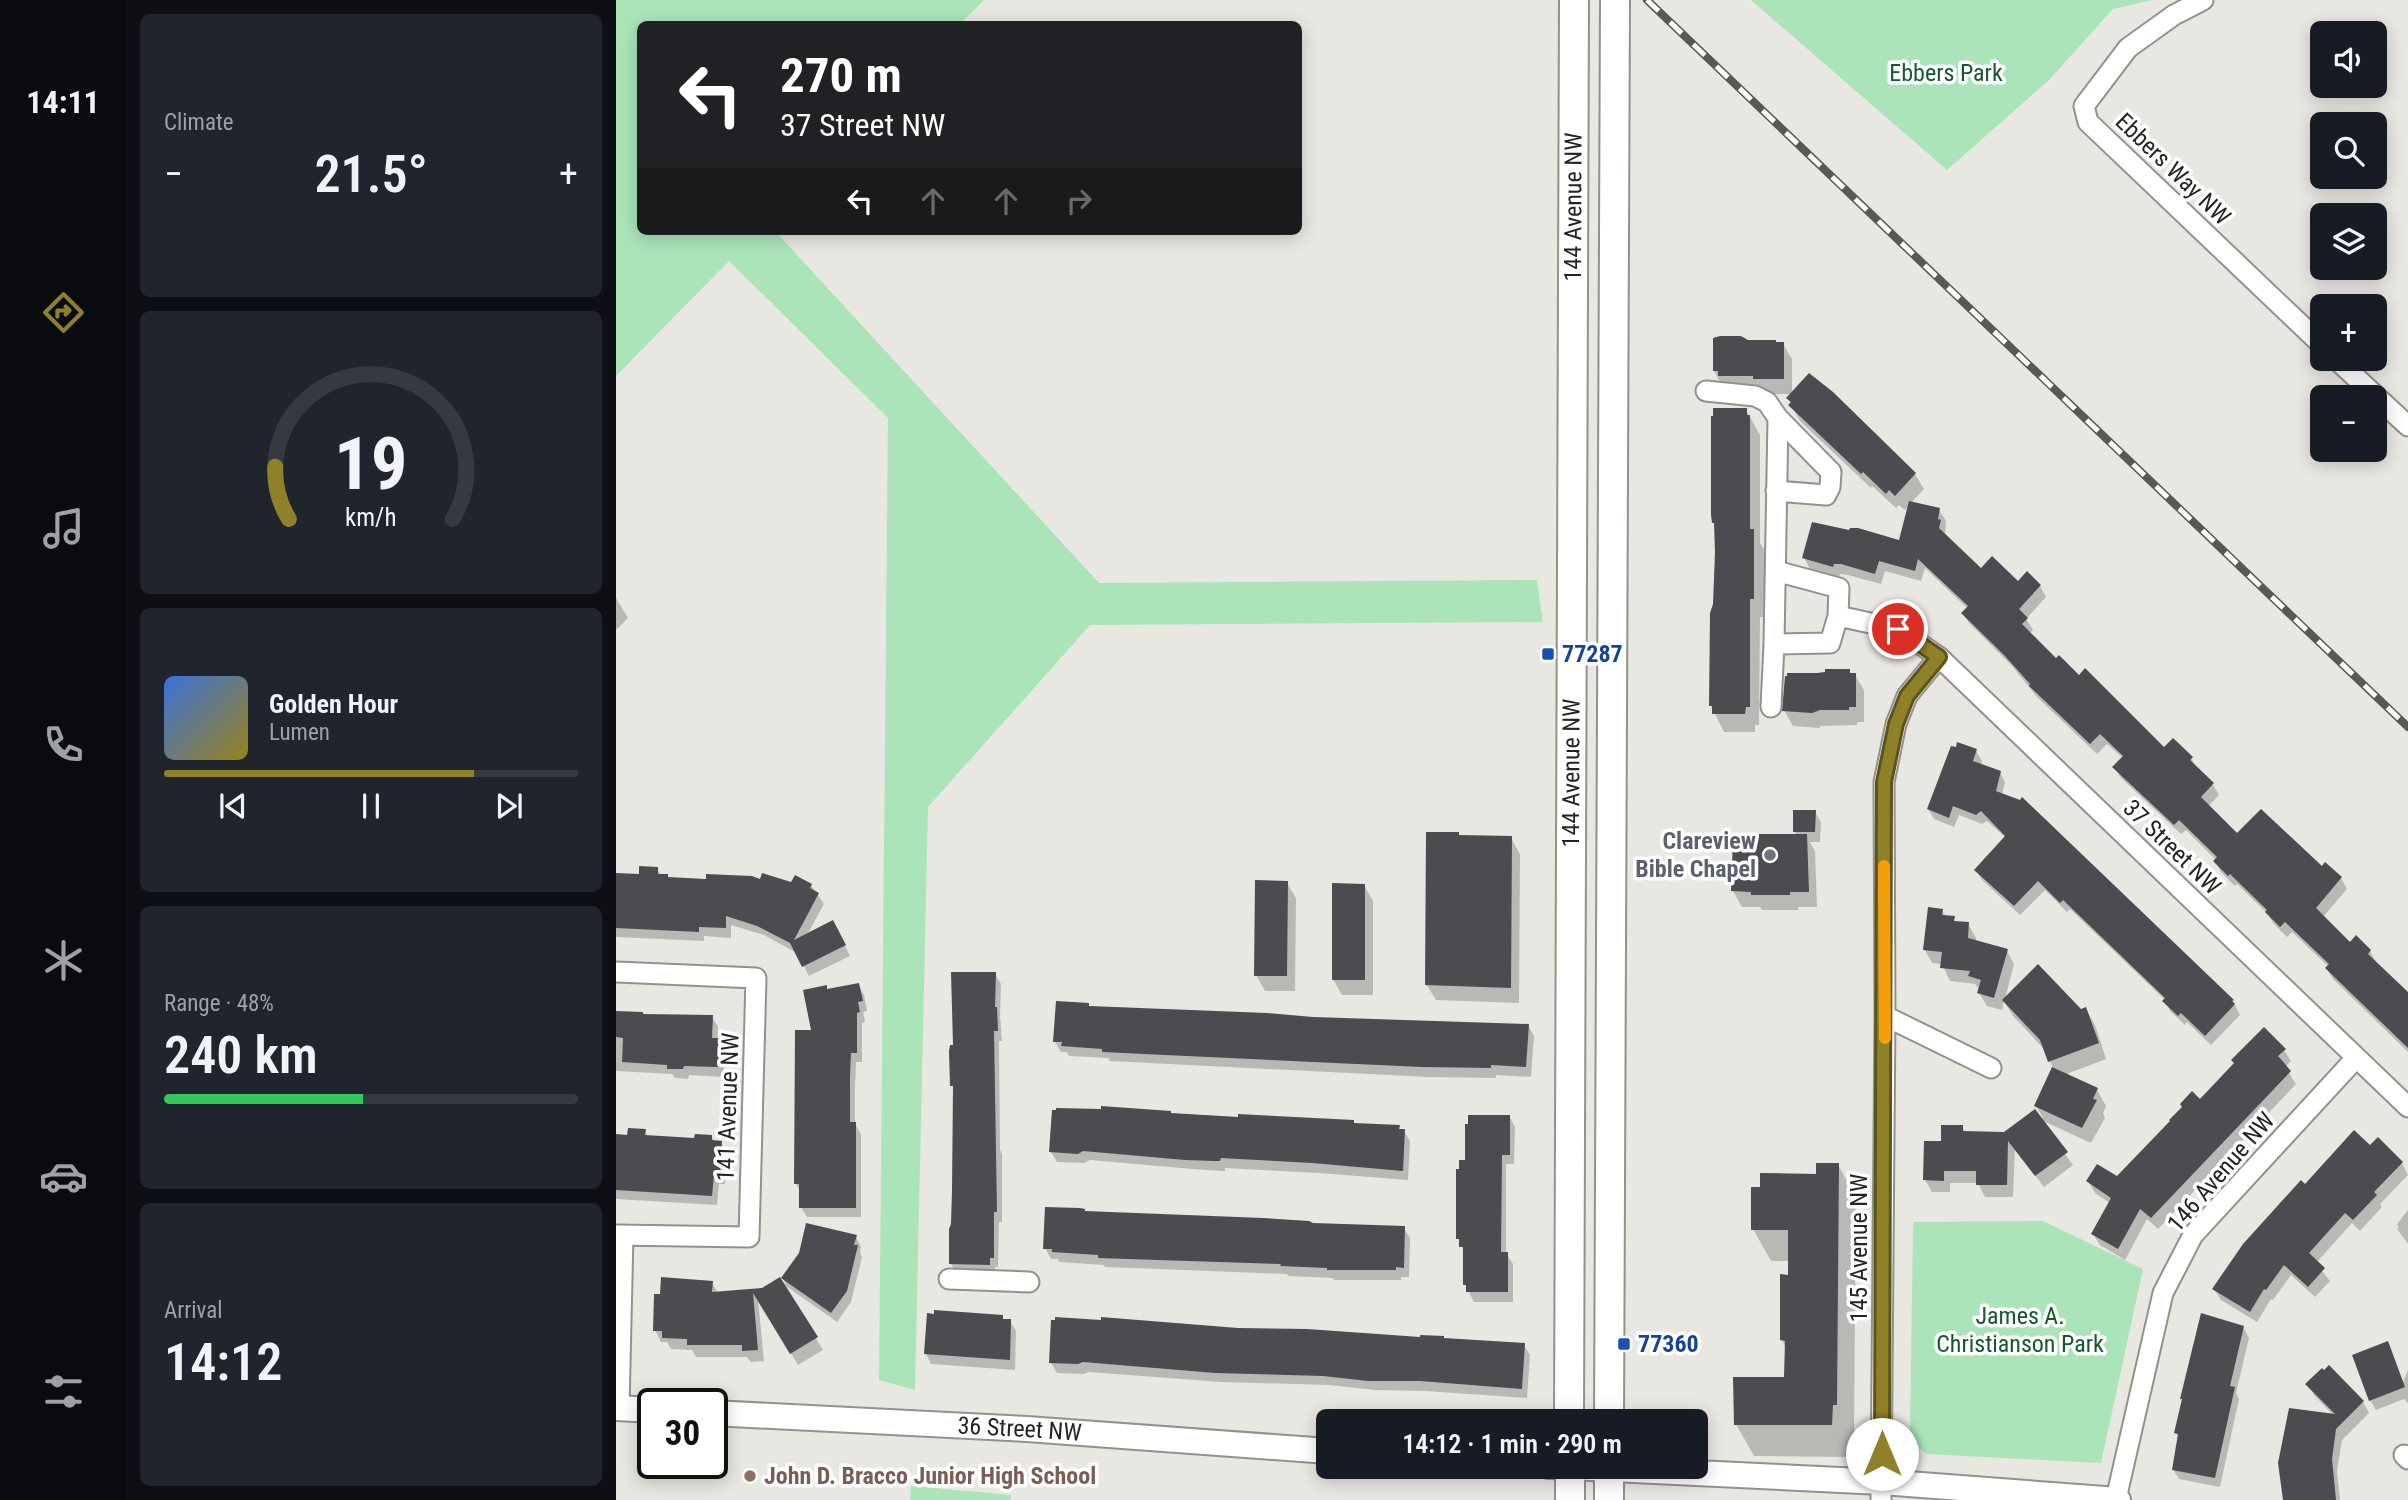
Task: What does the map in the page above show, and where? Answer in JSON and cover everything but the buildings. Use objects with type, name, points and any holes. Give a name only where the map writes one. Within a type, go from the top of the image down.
[{"type":"main road","name":"144 Avenue NW","points":[[1570,1409],[1574,0]]},
{"type":"main road","name":"144 Avenue NW","points":[[1609,1409],[1615,0]]},
{"type":"main road","points":[[1566,1479],[1570,1500]]},
{"type":"main road","points":[[1609,1479],[1609,1500]]},
{"type":"street","name":"Ebbers Way NW","points":[[2203,0],[2174,15],[2128,48],[2084,106],[2088,122],[2310,334]]},
{"type":"street","points":[[2349,371],[2408,426]]},
{"type":"street","points":[[1706,391],[1755,396],[1768,402],[1778,418],[1831,472],[1830,487],[1826,495],[1776,491]]},
{"type":"street","points":[[1771,707],[1778,418]]},
{"type":"street","points":[[1773,644],[1830,643],[1838,616],[1839,588],[1776,571]]},
{"type":"street","name":"37 Street NW","points":[[1838,616],[1898,629],[1939,657],[2408,1107]]},
{"type":"street","name":"145 Avenue NW","points":[[1882,1491],[1884,782],[1896,724],[1907,696],[1939,657]]},
{"type":"street","name":"141 Avenue NW","points":[[616,972],[756,978],[749,1237],[620,1235]]},
{"type":"street","points":[[1885,1016],[1991,1068]]},
{"type":"street","name":"146 Avenue NW","points":[[2117,1500],[2163,1293],[2193,1235],[2356,1058]]},
{"type":"street","points":[[620,1235],[617,1408],[637,1409]]},
{"type":"street","points":[[949,1279],[1029,1282]]},
{"type":"street","name":"36 Street NW","points":[[728,1413],[1027,1429],[1316,1450]]},
{"type":"street","points":[[1708,1476],[1882,1491],[2117,1500]]},
{"type":"green space","points":[[616,0],[984,0],[963,21],[637,21],[637,235],[779,235],[1099,583],[1537,580],[1543,622],[1090,625],[928,807],[915,1390],[879,1380],[888,418],[729,261],[616,376]]},
{"type":"green space","name":"Ebbers Park","points":[[1751,0],[2152,0],[2113,9],[2049,80],[1947,170]]},
{"type":"green space","name":"James A. Christianson Park","points":[[2043,1221],[2143,1269],[2101,1463],[1926,1454],[1910,1438],[1913,1222]]},
{"type":"green space","points":[[911,1486],[1011,1495],[1011,1500],[910,1500]]},
{"type":"railway","points":[[1647,0],[2408,727]]},
{"type":"slow traffic","points":[[1884,866],[1885,1038]]},
{"type":"place","name":"77287","points":[[1548,654]]},
{"type":"place","name":"Clareview Bible Chapel","points":[[1770,855]]},
{"type":"place","name":"77360","points":[[1624,1344]]},
{"type":"place","name":"John D. Bracco Junior High School","points":[[750,1476]]},
{"type":"route","points":[[1882,1454],[1884,782],[1889,750],[1907,696],[1939,657],[1898,629]]}]
